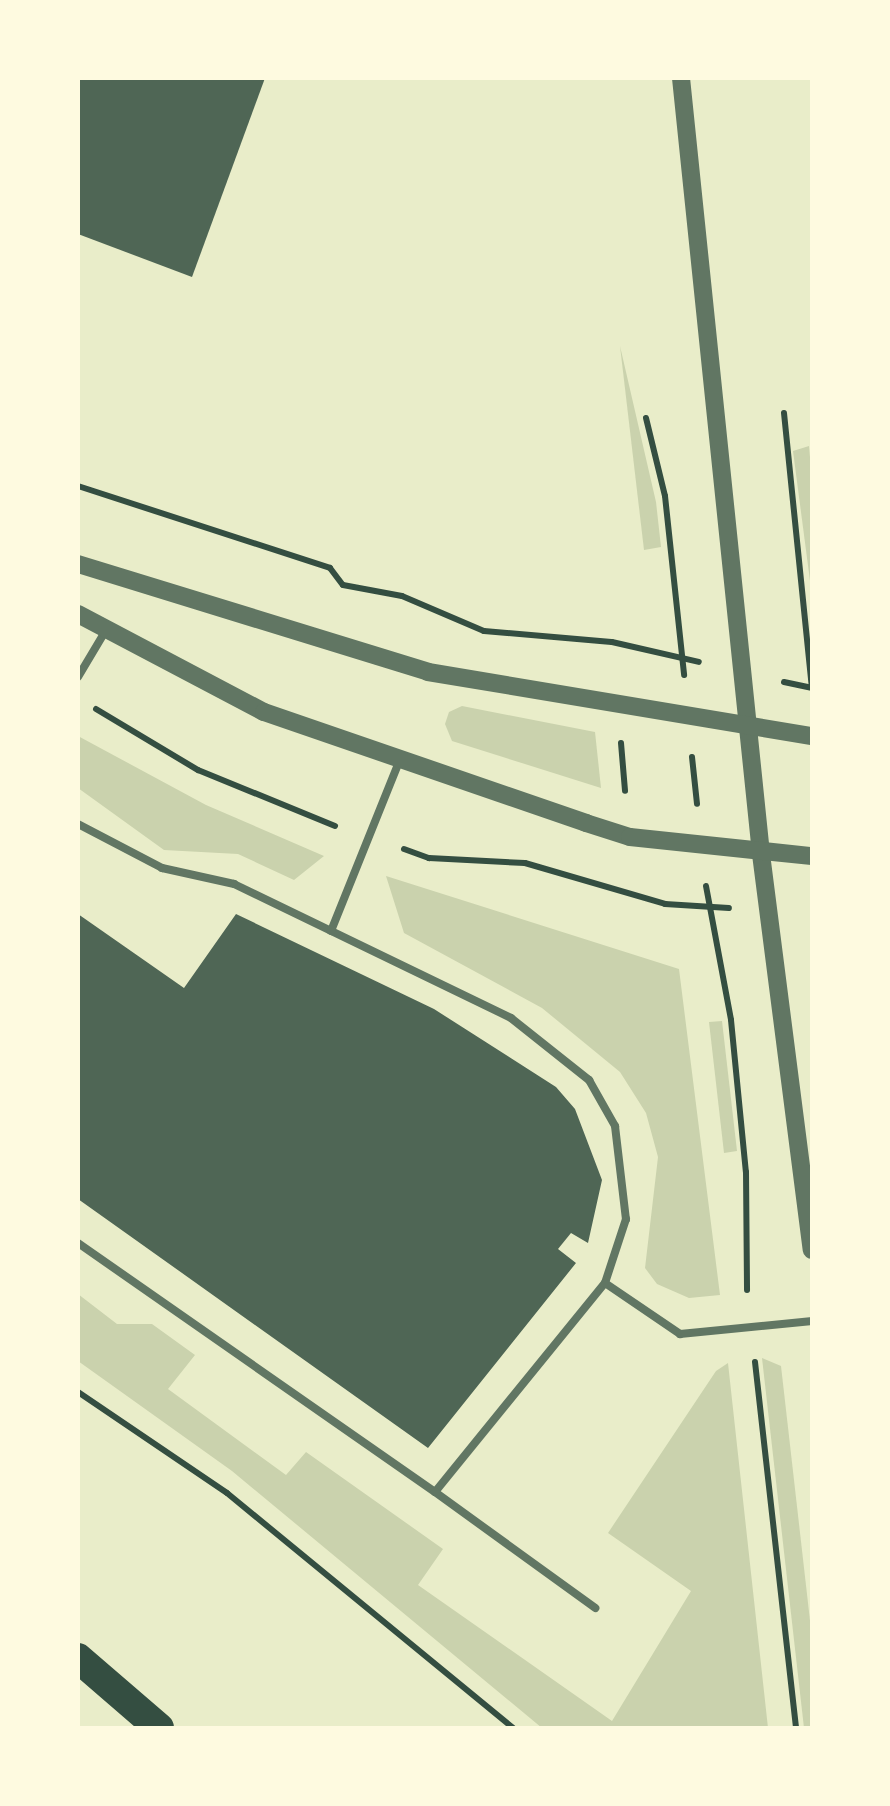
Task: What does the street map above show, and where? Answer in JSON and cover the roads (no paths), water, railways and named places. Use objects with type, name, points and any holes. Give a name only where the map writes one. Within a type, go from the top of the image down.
[{"type":"highway","points":[[78,1658],[159,1728]]},
{"type":"street","points":[[681,78],[760,854],[812,1250]]},
{"type":"street","points":[[78,564],[428,672],[812,736]]},
{"type":"street","points":[[78,614],[264,712],[630,837],[760,854],[812,856]]},
{"type":"lane","points":[[78,677],[106,630]]},
{"type":"lane","points":[[331,932],[400,758]]},
{"type":"lane","points":[[78,824],[162,868],[234,884],[511,1018],[589,1080],[615,1126],[626,1218],[605,1284],[435,1492]]},
{"type":"lane","points":[[78,1243],[595,1608]]},
{"type":"lane","points":[[605,1284],[680,1334],[812,1321]]}]
